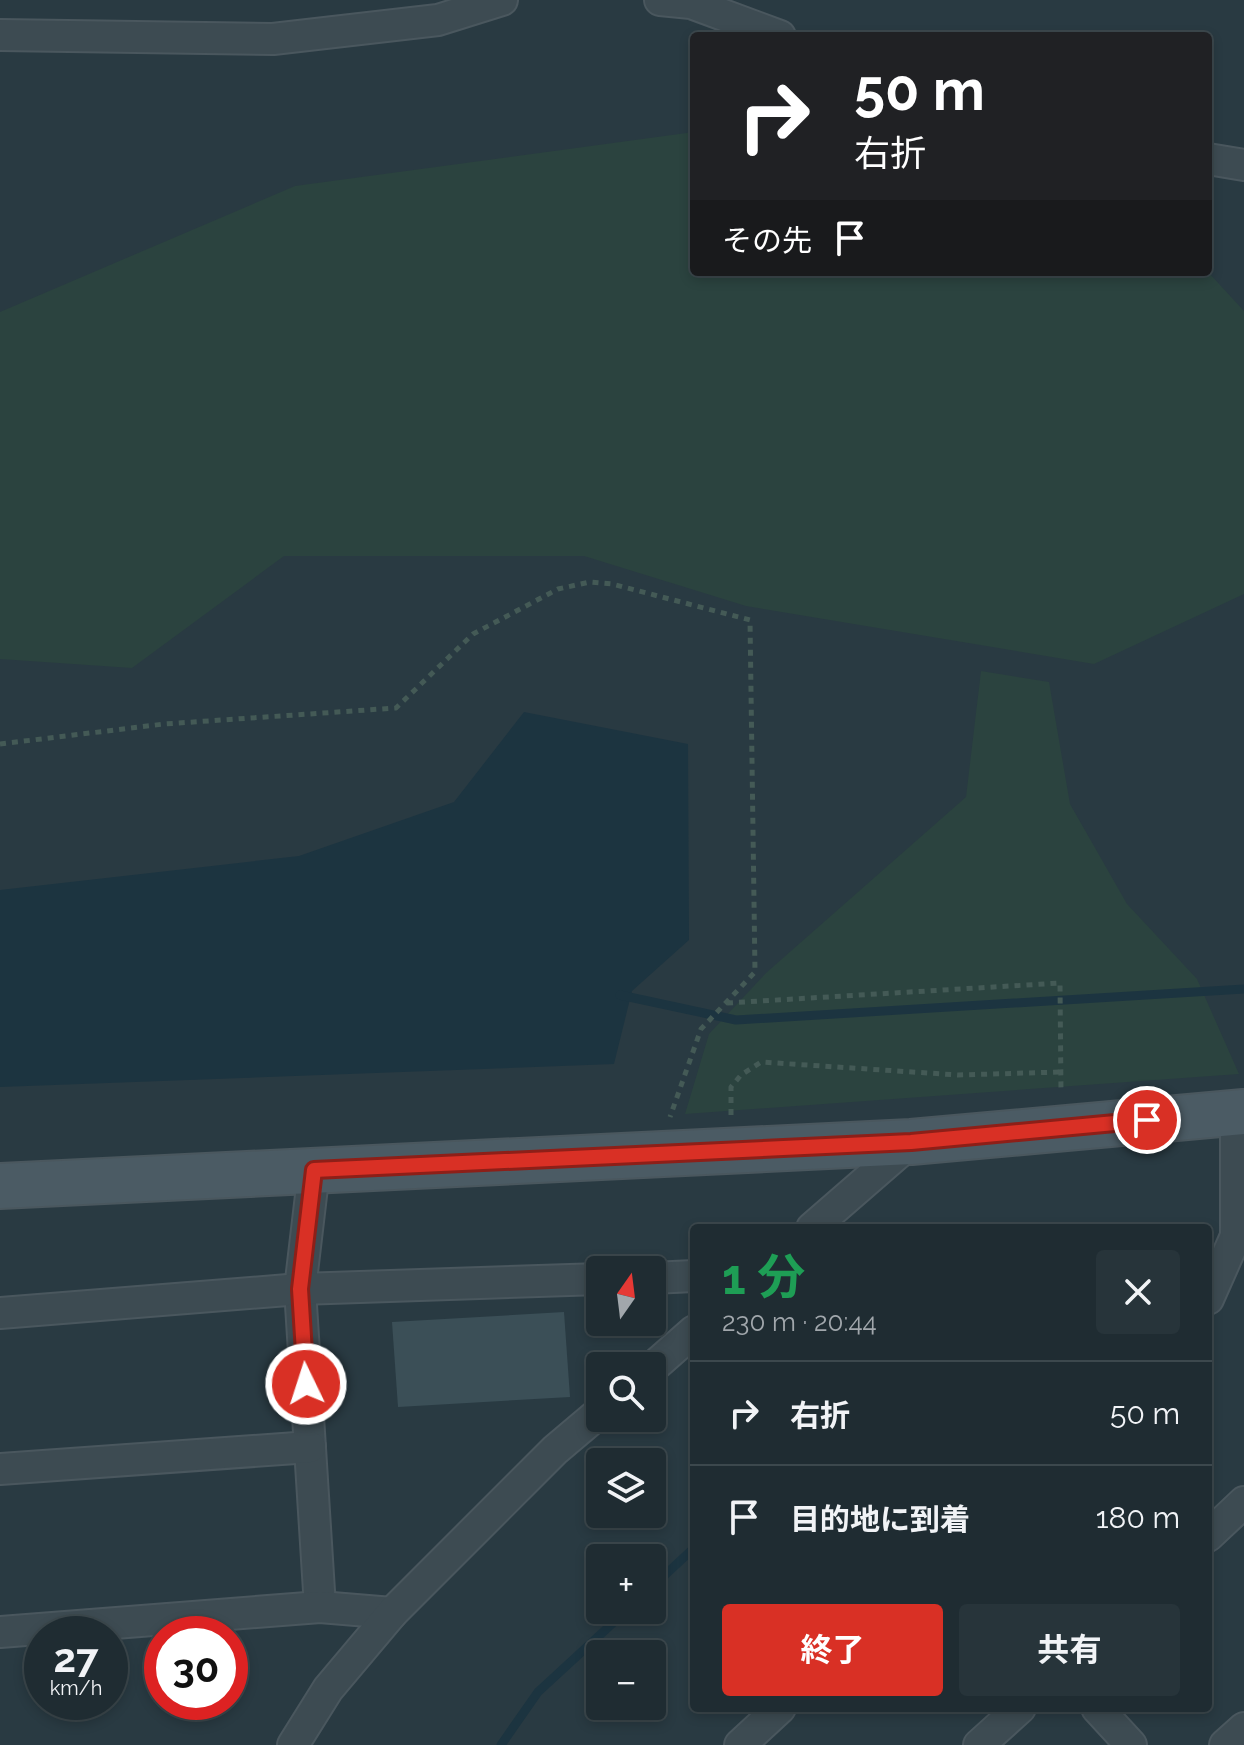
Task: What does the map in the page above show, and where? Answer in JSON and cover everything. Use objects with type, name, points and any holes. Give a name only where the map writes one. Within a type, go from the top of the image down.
[{"type":"street","points":[[0,35],[273,39],[438,20],[502,0]]},
{"type":"street","points":[[660,0],[691,3],[769,32]]},
{"type":"street","points":[[1212,160],[1244,165]]},
{"type":"street","points":[[0,1186],[671,1151],[911,1142],[1240,1112],[1240,1236],[1212,1291]]},
{"type":"street","points":[[817,1224],[911,1142]]},
{"type":"street","points":[[314,1170],[300,1289],[320,1607]]},
{"type":"street","points":[[666,1277],[690,1276]]},
{"type":"street","points":[[0,1313],[300,1289],[586,1279]]},
{"type":"street","points":[[666,1356],[690,1335]]},
{"type":"street","points":[[293,1745],[328,1689],[392,1613],[555,1450],[586,1424]]},
{"type":"street","points":[[0,1469],[310,1447]]},
{"type":"street","points":[[1212,1532],[1244,1502]]},
{"type":"street","points":[[0,1632],[320,1607],[392,1613]]},
{"type":"street","points":[[740,1745],[776,1712]]},
{"type":"street","points":[[979,1745],[1016,1712]]},
{"type":"street","points":[[1101,1712],[1131,1745]]},
{"type":"street","points":[[1225,1745],[1244,1728]]},
{"type":"path","points":[[0,744],[164,724],[396,708],[473,634],[558,589],[590,582],[612,584],[750,620],[755,972],[701,1029],[669,1120],[671,1151]]},
{"type":"path","points":[[726,1003],[1060,983],[1061,1100]]},
{"type":"path","points":[[731,1124],[731,1087],[741,1075],[761,1062],[958,1075],[1061,1072]]},
{"type":"green space","points":[[690,133],[690,276],[1212,276],[1244,311],[1244,594],[1094,664],[746,606],[584,556],[284,556],[132,668],[0,659],[0,312],[295,186]]},
{"type":"green space","points":[[981,671],[1049,682],[1070,804],[1127,904],[1197,979],[1239,1074],[685,1114],[709,1034],[766,973],[966,797]]},
{"type":"water","points":[[524,712],[688,744],[689,940],[632,991],[614,1064],[0,1087],[0,890],[299,856],[454,802]]},
{"type":"building","points":[[564,1312],[570,1397],[398,1407],[392,1322]]},
{"type":"waterway","points":[[620,995],[736,1020],[1244,989]]},
{"type":"waterway","points":[[666,1574],[690,1552]]},
{"type":"waterway","points":[[501,1745],[538,1692],[612,1624]]},
{"type":"route","points":[[306,1384],[300,1289],[314,1170],[911,1142],[1147,1120]]}]
